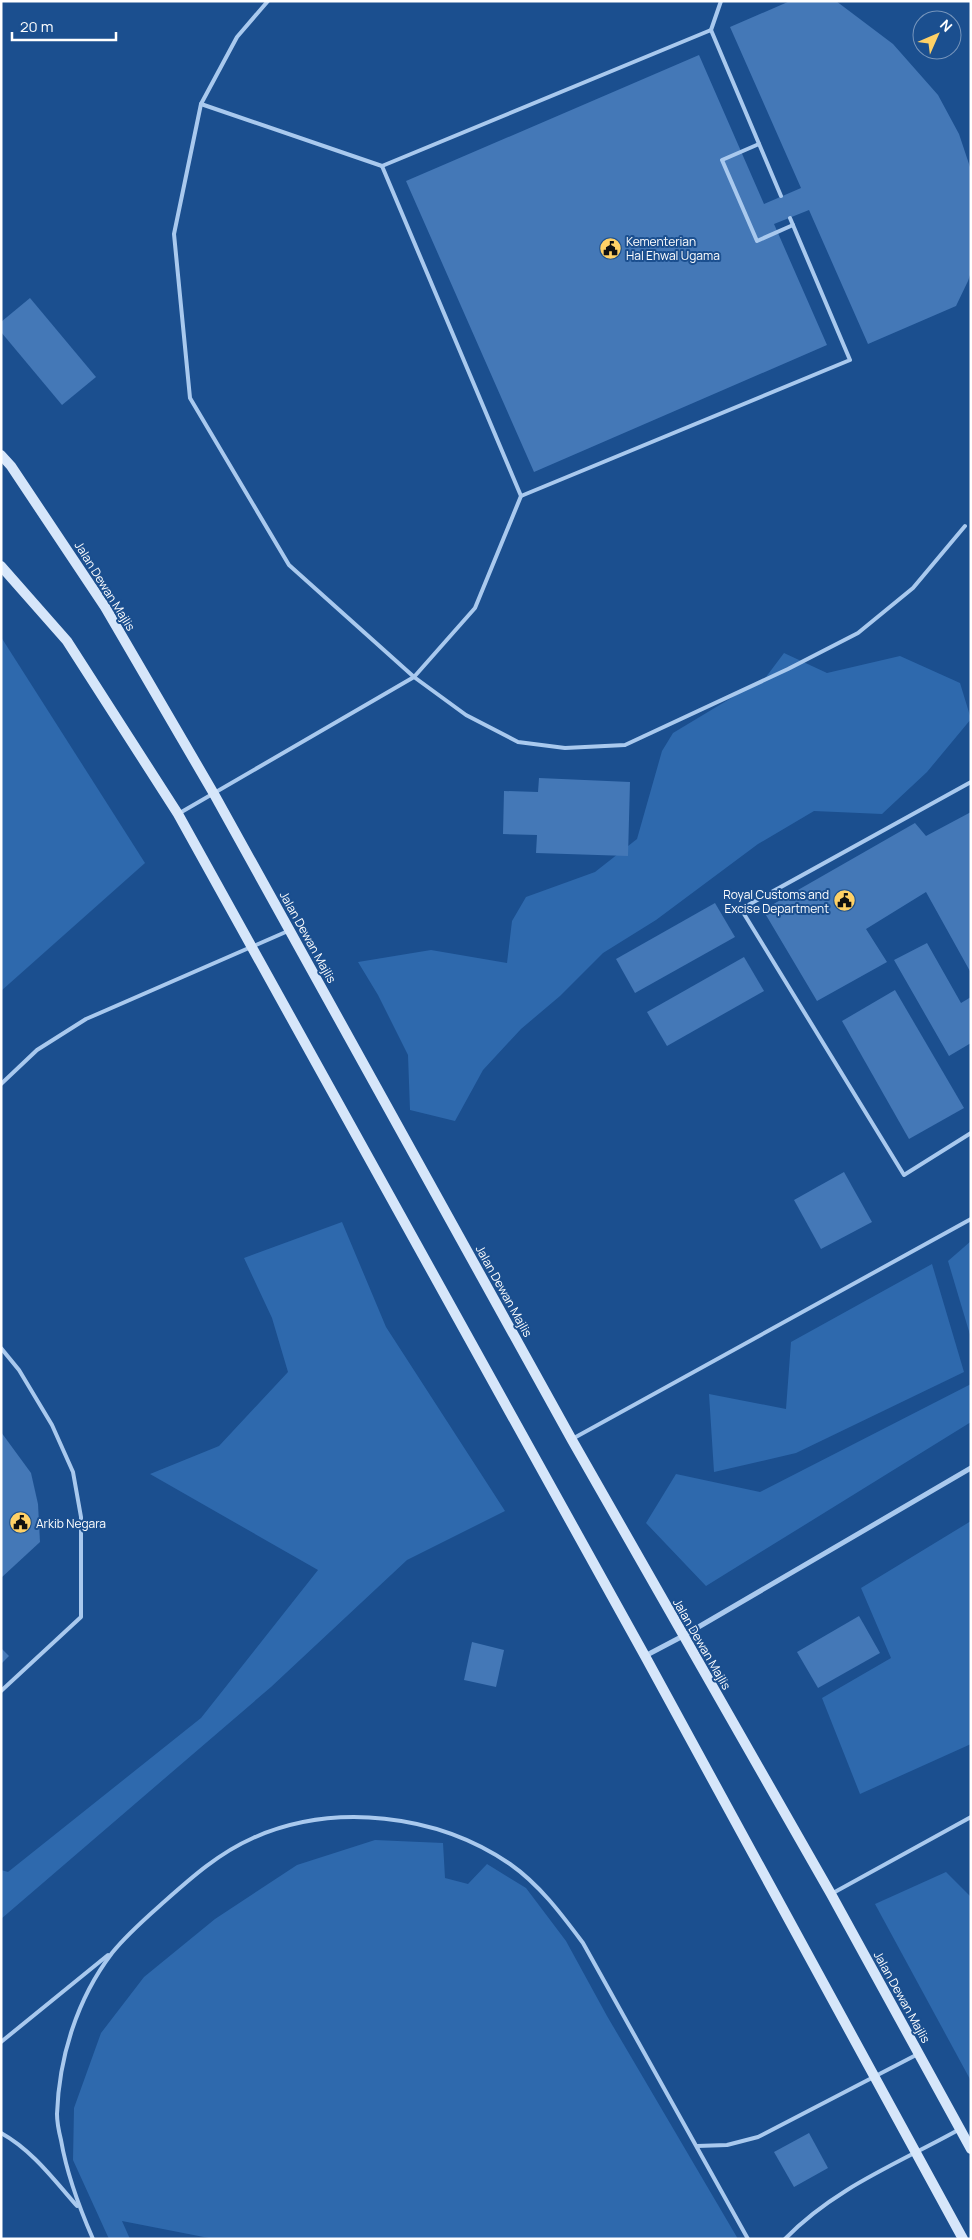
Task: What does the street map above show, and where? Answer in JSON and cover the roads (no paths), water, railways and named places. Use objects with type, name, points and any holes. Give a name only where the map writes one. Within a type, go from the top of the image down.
[{"type":"street","name":"Jalan Dewan Majlis","points":[[1,455],[12,466],[105,607],[214,794],[572,1440],[682,1636],[831,1894],[971,2149]]},
{"type":"street","points":[[1,566],[67,641],[178,814],[645,1656],[963,2239]]},
{"type":"street","points":[[645,1656],[971,1468]]},
{"type":"lane","points":[[268,1],[237,37],[201,104],[174,234],[190,398],[289,565],[414,677],[466,715],[518,742],[565,748],[625,745],[788,669],[858,633],[913,588],[965,526]]},
{"type":"lane","points":[[721,1],[711,30],[781,196]]},
{"type":"lane","points":[[201,104],[382,166],[711,30]]},
{"type":"lane","points":[[760,144],[722,160],[757,241],[793,225]]},
{"type":"lane","points":[[178,814],[414,677],[475,608],[520,496],[382,166]]},
{"type":"lane","points":[[520,496],[850,360],[790,218]]},
{"type":"lane","points":[[971,782],[741,909],[904,1175],[971,1133]]},
{"type":"lane","points":[[1,1084],[37,1050],[86,1019],[290,930]]},
{"type":"lane","points":[[572,1440],[971,1219]]},
{"type":"lane","points":[[1,1348],[19,1370],[52,1424],[73,1472],[81,1517],[80,1617],[1,1691]]},
{"type":"lane","points":[[1,2042],[113,1951],[205,1866],[252,1838],[299,1822],[339,1817],[384,1819],[428,1827],[468,1841],[510,1864],[551,1900],[584,1943],[748,2239]]},
{"type":"lane","points":[[831,1894],[971,1818]]},
{"type":"lane","points":[[93,2239],[79,2208],[65,2161],[57,2116],[62,2066],[76,2016],[93,1981],[113,1951]]},
{"type":"lane","points":[[697,2146],[727,2145],[758,2137],[918,2054]]},
{"type":"lane","points":[[784,2239],[805,2218],[838,2194],[960,2130]]},
{"type":"lane","points":[[1,2133],[11,2138],[36,2160],[79,2208]]},
{"type":"place","name":"Kementerian Hal Ehwal Ugama","points":[[610,248]]},
{"type":"place","name":"Royal Customs and Excise Department","points":[[845,901]]},
{"type":"place","name":"Arkib Negara","points":[[20,1523]]}]
